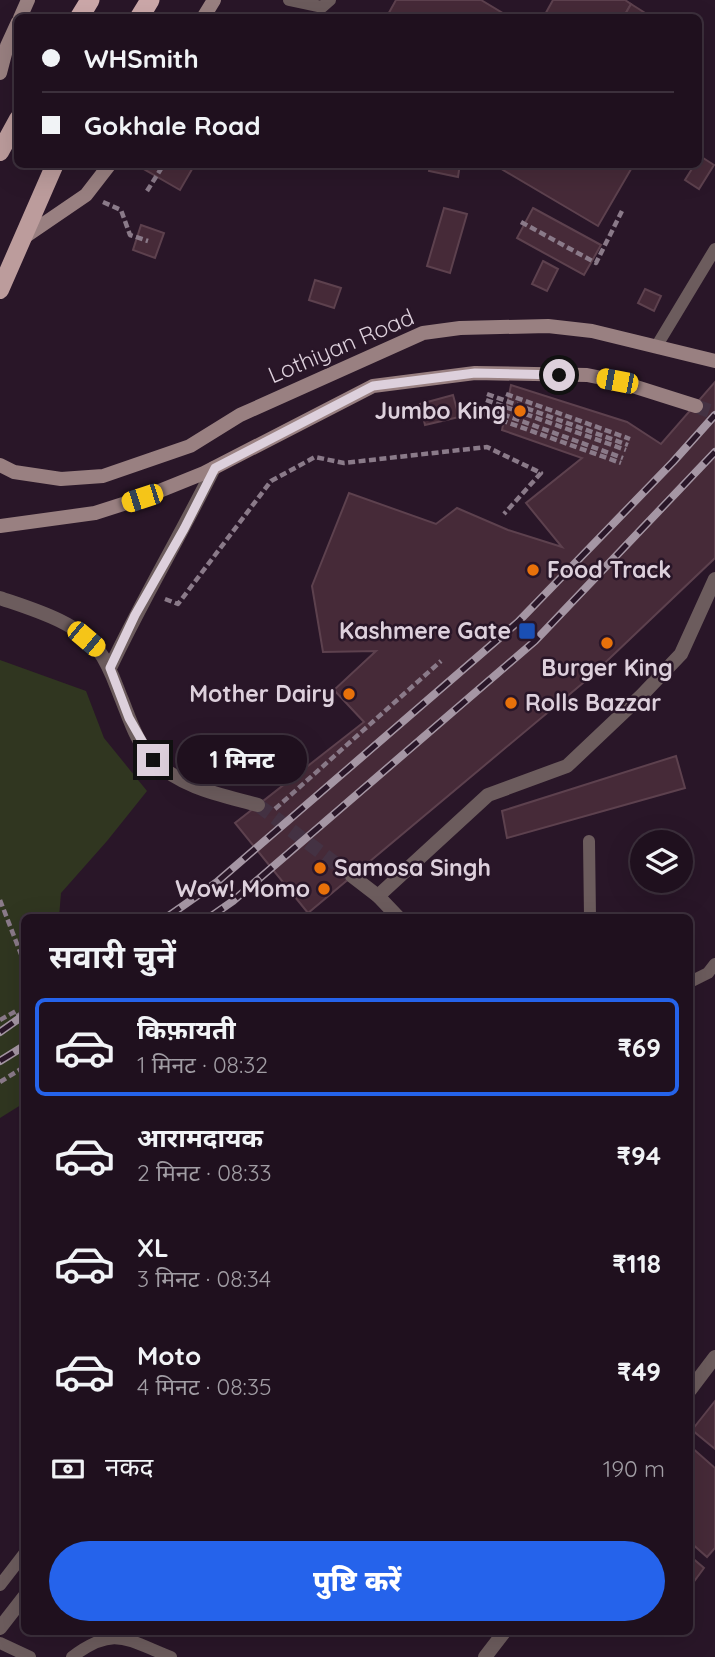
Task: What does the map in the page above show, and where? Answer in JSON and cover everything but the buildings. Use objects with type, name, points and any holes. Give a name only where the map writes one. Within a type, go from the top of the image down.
[{"type":"main road","points":[[0,73],[14,31]]},
{"type":"main road","points":[[0,152],[14,126]]},
{"type":"main road","points":[[0,290],[53,168]]},
{"type":"main road","points":[[23,238],[86,195],[107,168]]},
{"type":"main road","name":"Lothiyan Road","points":[[0,465],[14,472],[61,479],[103,476],[190,446],[240,415],[423,333],[460,328],[548,326],[592,331],[715,361]]},
{"type":"main road","points":[[0,526],[95,513],[142,498],[215,468],[373,386],[475,373],[587,375],[617,381],[696,406]]},
{"type":"street","points":[[110,668],[147,593],[215,468]]},
{"type":"street","points":[[378,896],[488,795],[567,766],[681,654],[715,579]]},
{"type":"street","points":[[0,598],[71,628],[97,648],[110,668],[129,718],[153,760],[169,773],[199,788],[264,809]]},
{"type":"street","points":[[352,876],[378,896],[395,914]]},
{"type":"street","points":[[693,1386],[715,1357]]},
{"type":"street","points":[[0,1628],[21,1601]]},
{"type":"street","points":[[485,1657],[502,1635]]},
{"type":"lane","points":[[289,0],[322,7],[330,0]]},
{"type":"lane","points":[[656,347],[715,249]]},
{"type":"lane","points":[[589,841],[590,914]]},
{"type":"lane","points":[[693,981],[709,973],[715,964]]},
{"type":"lane","points":[[0,1585],[21,1558]]},
{"type":"lane","points":[[72,1657],[103,1638],[124,1639],[171,1657]]},
{"type":"lane","points":[[0,1643],[30,1657]]},
{"type":"path","points":[[147,191],[161,168]]},
{"type":"path","points":[[86,195],[121,210],[130,235],[148,241]]},
{"type":"path","points":[[521,222],[596,263],[623,209]]},
{"type":"path","points":[[488,394],[628,444]]},
{"type":"path","points":[[482,410],[622,460]]},
{"type":"path","points":[[147,593],[178,604],[271,481],[315,457],[344,463],[486,447],[541,474],[504,514]]},
{"type":"path","points":[[264,809],[441,661]]},
{"type":"path","points":[[0,900],[21,954]]},
{"type":"path","points":[[0,1020],[16,1011],[21,1019]]},
{"type":"path","points":[[0,1082],[21,1069]]},
{"type":"green space","points":[[0,660],[86,691],[104,738],[147,791],[61,893],[59,914],[21,914],[21,1105],[0,1118]]},
{"type":"tunnel","points":[[696,406],[715,413]]},
{"type":"tunnel","points":[[258,805],[352,876]]},
{"type":"railway","points":[[171,914],[217,882],[518,622],[715,415]]},
{"type":"railway","points":[[214,914],[233,901],[535,641],[715,452]]},
{"type":"railway","points":[[0,1032],[21,1017]]},
{"type":"railway","points":[[0,1061],[21,1048]]},
{"type":"place","name":"Jumbo King","points":[[520,411]]},
{"type":"place","name":"Food Track","points":[[533,570]]},
{"type":"place","name":"Kashmere Gate","points":[[527,631]]},
{"type":"place","name":"Burger King","points":[[607,643]]},
{"type":"place","name":"Mother Dairy","points":[[349,694]]},
{"type":"place","name":"Rolls Bazzar","points":[[511,703]]},
{"type":"place","name":"Samosa Singh","points":[[320,868]]},
{"type":"place","name":"Wow! Momo","points":[[324,889]]},
{"type":"route","points":[[153,760],[129,718],[110,668],[135,615],[215,468],[373,386],[475,373],[559,375]]}]
